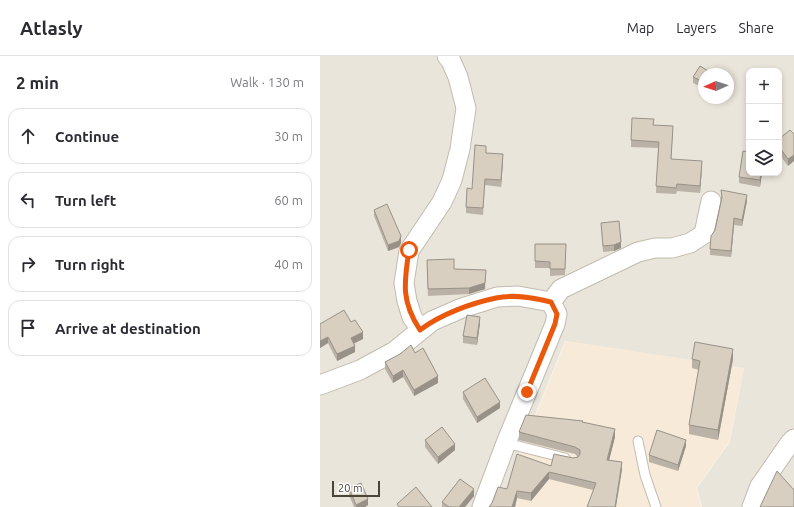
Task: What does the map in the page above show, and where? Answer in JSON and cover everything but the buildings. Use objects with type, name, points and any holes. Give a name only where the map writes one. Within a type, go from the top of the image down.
[{"type":"street","points":[[420,330],[412,317],[404,283],[409,250],[442,202],[452,180],[460,149],[466,108],[458,77],[451,61],[447,56]]},
{"type":"street","points":[[551,302],[562,290],[638,252],[656,248],[672,248],[695,240],[704,234],[711,201]]},
{"type":"street","points":[[320,386],[360,370],[395,351],[432,321],[462,308],[497,297],[518,296],[551,302]]},
{"type":"street","points":[[482,507],[506,443],[555,324],[557,314],[551,302]]},
{"type":"street","points":[[752,507],[760,486],[794,439]]},
{"type":"lane","points":[[638,441],[645,475],[656,507]]},
{"type":"lane","points":[[506,443],[574,460]]},
{"type":"shaded area","points":[[320,56],[794,56],[794,507],[702,507],[697,488],[730,442],[744,368],[565,341],[516,461],[500,507],[320,507]]},
{"type":"shaded area","points":[[566,341],[744,368],[729,442],[696,488],[701,507],[501,507],[517,461]]},
{"type":"route","points":[[409,250],[404,283],[407,301],[412,317],[420,330],[432,321],[462,308],[497,297],[518,296],[551,302],[557,314],[555,324],[527,392]]}]
